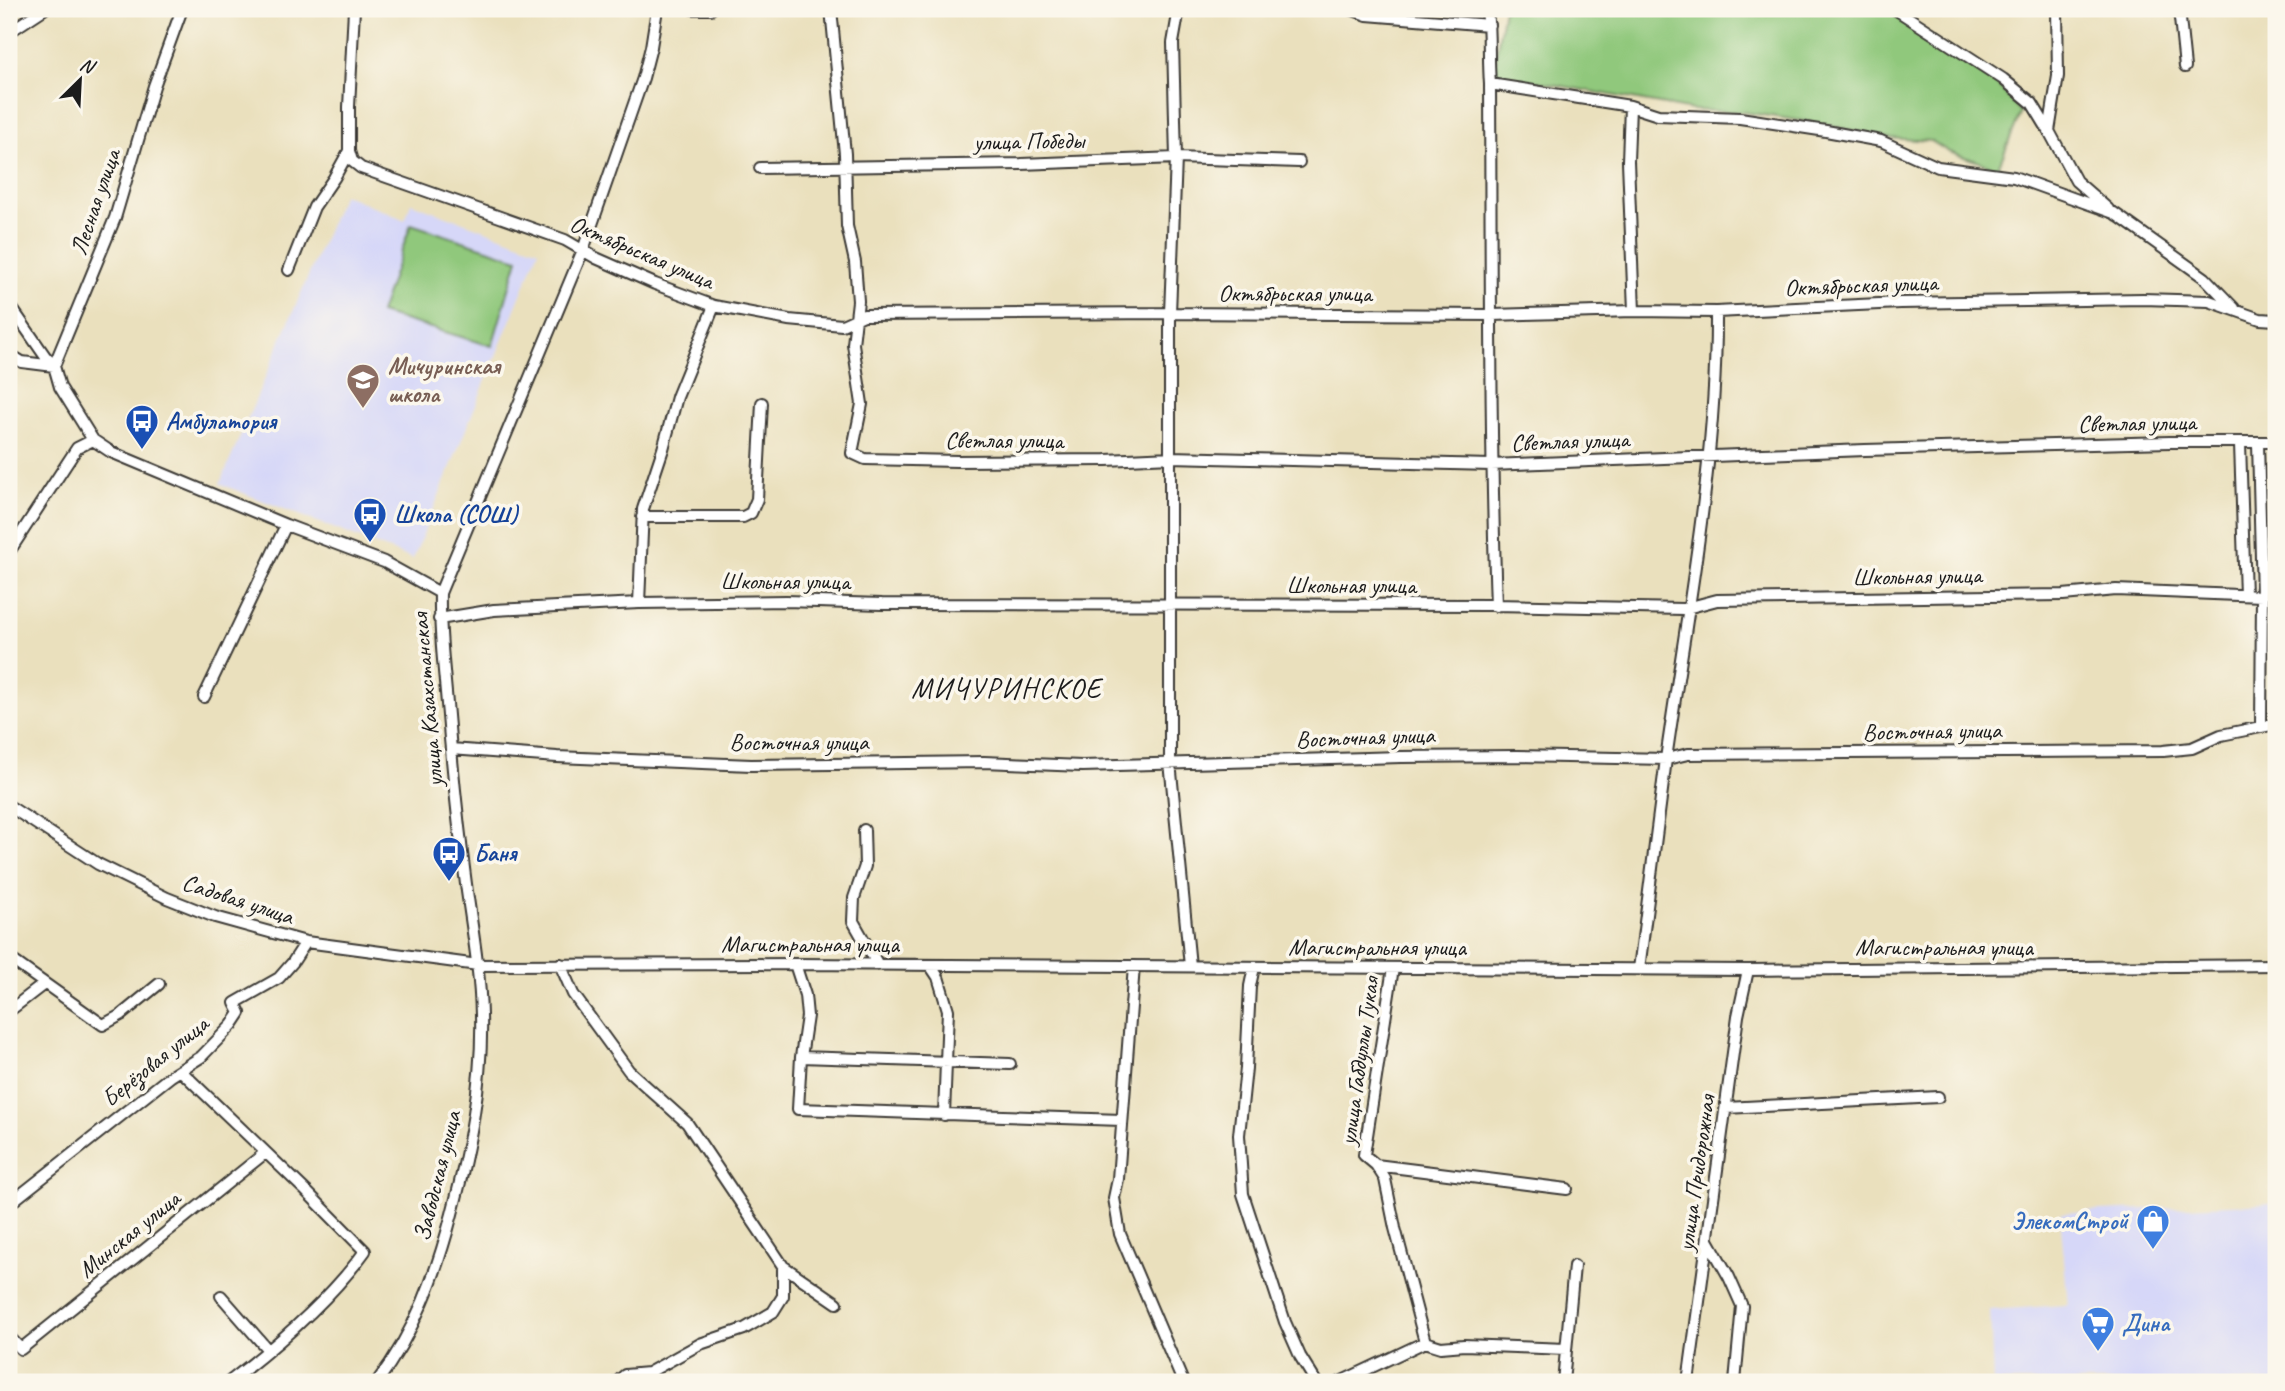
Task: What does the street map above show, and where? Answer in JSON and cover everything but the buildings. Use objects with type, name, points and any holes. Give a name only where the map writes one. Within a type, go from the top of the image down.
[{"type":"street","points":[[9,32],[44,9]]},
{"type":"street","name":"Лесная улица","points":[[54,366],[115,218],[154,86],[182,9]]},
{"type":"street","points":[[289,270],[314,207],[349,152],[355,9]]},
{"type":"street","name":"улица Казахстанская","points":[[478,965],[463,863],[451,749],[439,619],[440,593],[583,250],[643,78],[656,9]]},
{"type":"street","points":[[693,9],[711,9]]},
{"type":"street","points":[[831,9],[845,166],[847,226],[855,262],[857,318]]},
{"type":"street","points":[[1179,9],[1173,43],[1176,158],[1170,313],[1170,762],[1189,967]]},
{"type":"street","points":[[1350,9],[1367,15],[1489,25]]},
{"type":"street","points":[[1487,9],[1490,84],[1491,465],[1496,606]]},
{"type":"street","points":[[1895,9],[2003,79],[2032,103],[2076,181],[2114,213],[2205,278],[2235,310]]},
{"type":"street","points":[[2049,131],[2058,76],[2057,9]]},
{"type":"street","points":[[2179,9],[2185,67]]},
{"type":"street","points":[[1490,84],[1630,106],[1658,115],[1740,118],[1881,141],[1938,167],[2014,177],[2114,213]]},
{"type":"street","points":[[1630,106],[1628,160],[1634,312]]},
{"type":"street","name":"Октябрьская улица","points":[[349,152],[352,161],[361,168],[565,240],[655,284],[714,306],[789,320],[842,325],[864,315],[1492,315],[1716,312],[1900,303],[2143,299],[2209,301],[2260,319],[2276,320]]},
{"type":"street","name":"улица Победы","points":[[760,168],[1021,164],[1176,158],[1299,162]]},
{"type":"street","points":[[9,304],[54,366],[60,387],[93,440],[111,452],[286,525],[384,562],[440,593]]},
{"type":"street","points":[[639,603],[643,509],[677,397],[714,306]]},
{"type":"street","points":[[1639,969],[1667,758],[1691,607],[1707,457],[1716,350],[1716,312]]},
{"type":"street","name":"Светлая улица","points":[[857,318],[853,344],[862,404],[852,453],[864,459],[1011,461],[1171,457],[1491,465],[1865,450],[2276,442]]},
{"type":"street","points":[[9,354],[22,362],[54,366]]},
{"type":"street","points":[[642,517],[744,517],[751,513],[757,499],[762,403]]},
{"type":"street","points":[[11,544],[77,448],[93,440]]},
{"type":"street","points":[[2258,443],[2262,596],[2261,726]]},
{"type":"street","points":[[2239,444],[2245,595]]},
{"type":"street","points":[[204,697],[286,525]]},
{"type":"street","name":"Школьная улица","points":[[439,619],[494,610],[639,603],[786,601],[882,604],[1683,609],[1717,600],[2063,595],[2116,590],[2262,596]]},
{"type":"street","name":"Восточная улица","points":[[451,749],[557,757],[751,765],[984,762],[1082,765],[1517,755],[1667,758],[1688,754],[2163,751],[2192,748],[2221,735],[2276,724]]},
{"type":"street","name":"Садовая улица","points":[[9,806],[98,864],[134,883],[215,917],[306,942],[478,965]]},
{"type":"street","points":[[864,830],[865,866],[854,898],[853,920],[878,965]]},
{"type":"street","name":"Берёзовая улица","points":[[9,1204],[180,1070],[201,1057],[240,1013],[235,1003],[279,978],[306,942]]},
{"type":"street","points":[[9,958],[103,1025],[159,984]]},
{"type":"street","points":[[560,964],[573,994],[629,1071],[687,1123],[783,1266],[837,1303]]},
{"type":"street","points":[[795,964],[805,995],[807,1016],[798,1109],[1122,1121]]},
{"type":"street","name":"Магистральная улица","points":[[478,965],[795,964],[1748,970],[2276,965]]},
{"type":"street","name":"Заводская улица","points":[[377,1382],[421,1308],[434,1276],[457,1194],[477,1100],[481,1016],[478,965]]},
{"type":"street","points":[[930,965],[938,977],[948,1010],[944,1115]]},
{"type":"street","points":[[1134,966],[1118,1180],[1114,1198],[1120,1234],[1183,1382]]},
{"type":"street","points":[[1254,967],[1250,986],[1239,1135],[1243,1194],[1285,1321],[1300,1356],[1316,1382]]},
{"type":"street","name":"улица Габдуллы Тукая","points":[[1393,968],[1364,1155],[1376,1165],[1385,1179],[1395,1228],[1426,1342]]},
{"type":"street","name":"улица Придорожная","points":[[1688,1382],[1738,1016],[1748,970]]},
{"type":"street","points":[[9,1011],[44,984]]},
{"type":"street","points":[[801,1057],[1010,1063]]},
{"type":"street","points":[[180,1070],[365,1251],[349,1274],[307,1316],[229,1382]]},
{"type":"street","points":[[1726,1108],[1938,1097]]},
{"type":"street","name":"Минская улица","points":[[9,1337],[21,1349],[265,1153]]},
{"type":"street","points":[[1376,1165],[1567,1189]]},
{"type":"street","points":[[1708,1240],[1742,1306],[1735,1382]]},
{"type":"street","points":[[617,1382],[625,1375],[648,1373],[700,1344],[744,1329],[773,1312],[783,1296],[783,1266]]},
{"type":"street","points":[[1563,1382],[1574,1266]]},
{"type":"street","points":[[220,1296],[268,1350]]},
{"type":"street","points":[[1340,1382],[1426,1342],[1441,1347],[1464,1345],[1566,1349]]},
{"type":"shaded area","name":"Мичуринская школа","points":[[343,194],[405,220],[411,203],[539,250],[413,559],[220,484]]},
{"type":"shaded area","points":[[2273,1203],[2276,1253],[2276,1382],[1993,1382],[1990,1310],[2068,1305],[2060,1213]]},
{"type":"green space","points":[[1504,9],[1885,9],[1997,84],[2021,112],[1998,168],[1949,152],[1931,141],[1888,138],[1817,123],[1742,112],[1692,110],[1495,76]]},
{"type":"green space","points":[[411,224],[518,259],[492,346],[380,313]]},
{"type":"place","name":"Мичуринская школа","points":[[363,410]]},
{"type":"place","name":"Амбулатория","points":[[142,451]]},
{"type":"place","name":"Школа (СОШ)","points":[[370,544]]},
{"type":"place","name":"Баня","points":[[449,883]]},
{"type":"place","name":"ЭлекомСтрой","points":[[2153,1251]]},
{"type":"place","name":"Дина","points":[[2098,1353]]},
{"type":"district","name":"МИЧУРИНСКОЕ","points":[[1007,688]]}]
